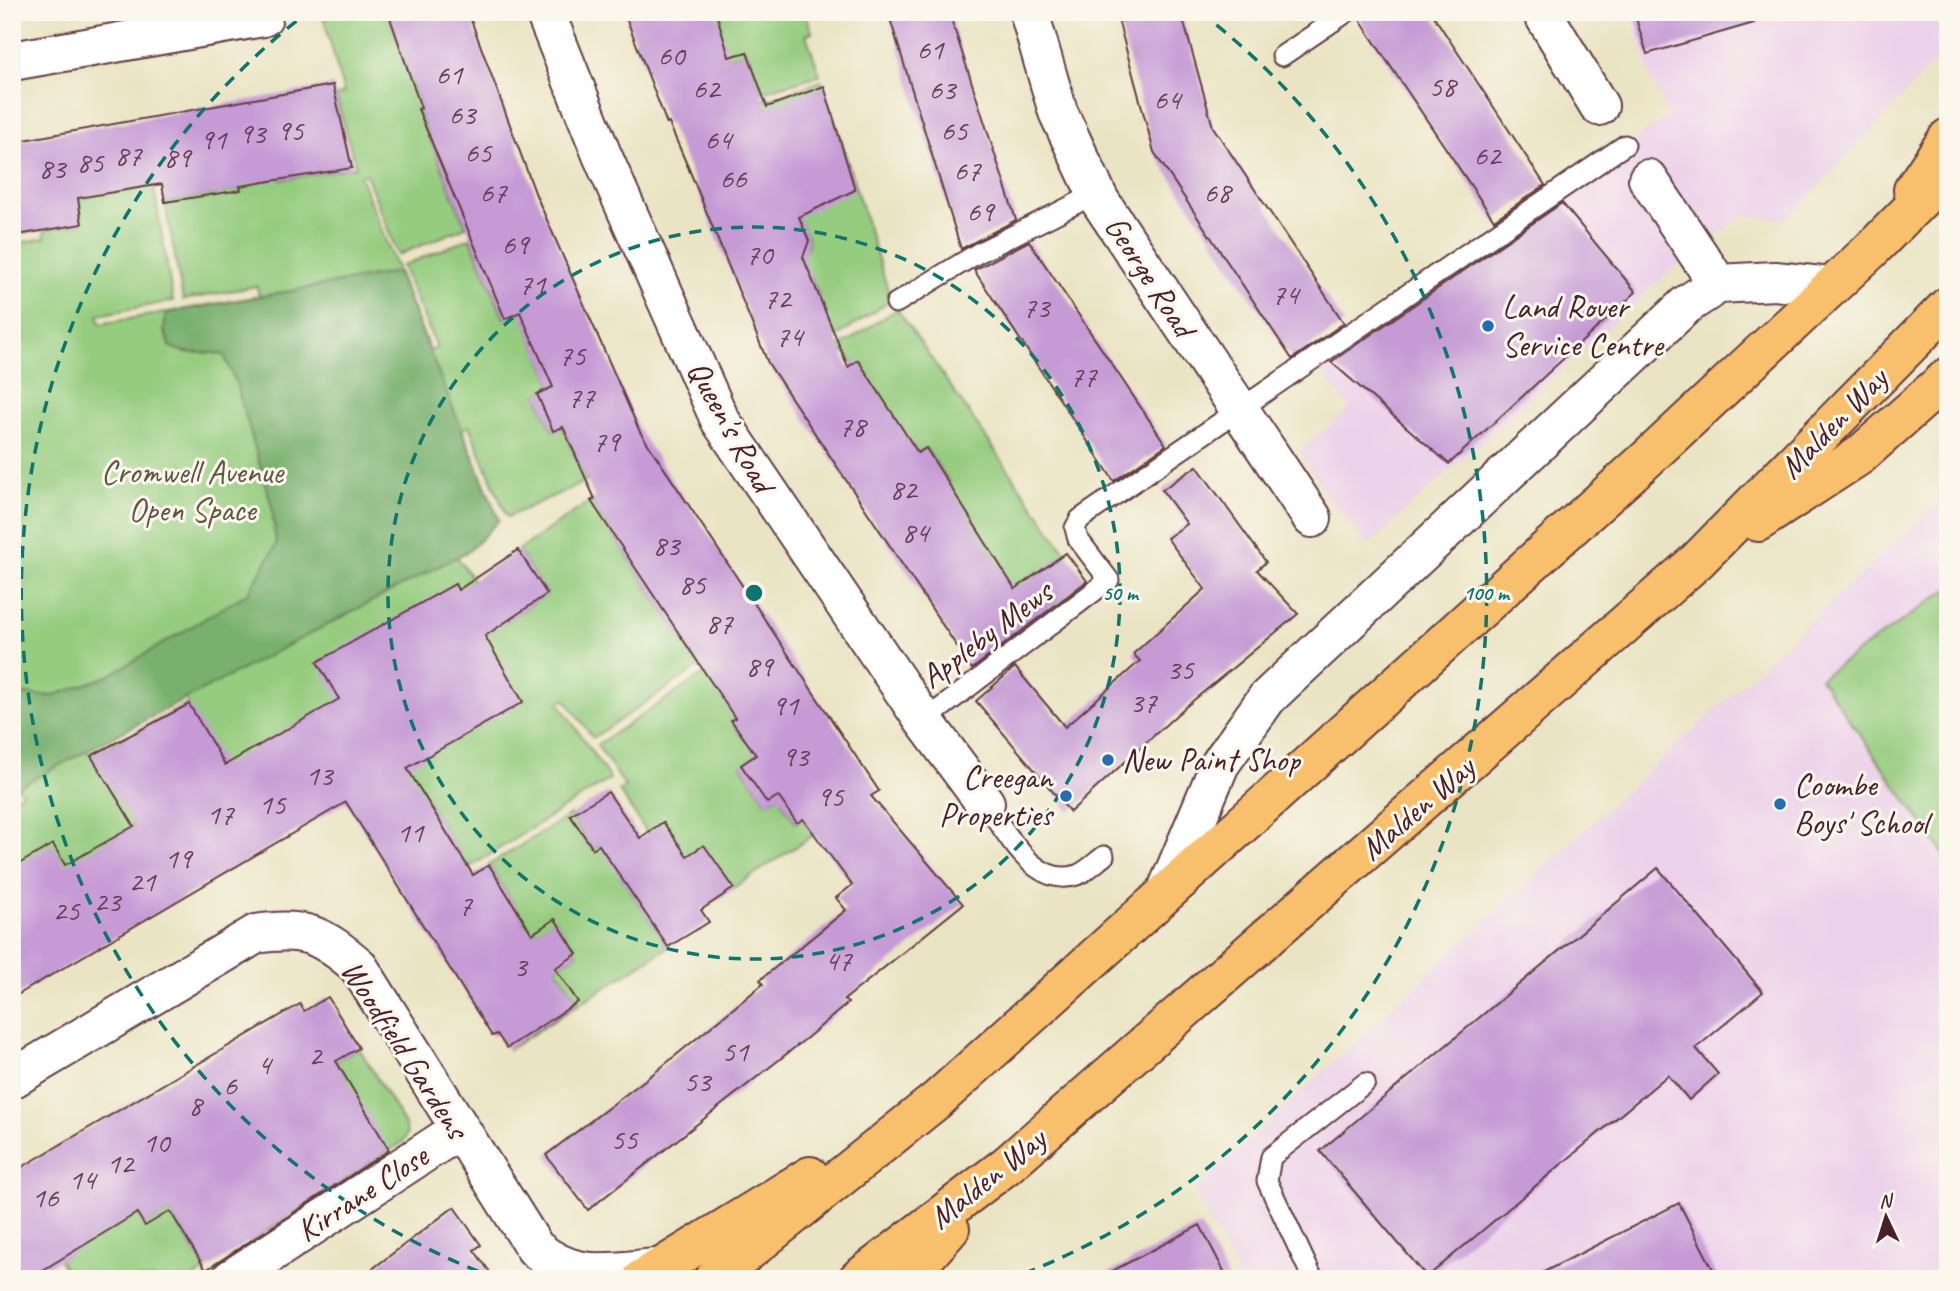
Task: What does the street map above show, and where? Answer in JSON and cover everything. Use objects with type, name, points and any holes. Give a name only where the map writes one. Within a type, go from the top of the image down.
[{"type":"highway","points":[[1872,249],[1948,138]]},
{"type":"highway","points":[[714,1279],[938,1099],[1639,466],[1872,249],[1948,173]]},
{"type":"highway","name":"Malden Way","points":[[858,1279],[1007,1164],[1697,561],[1948,306]]},
{"type":"highway","points":[[1697,561],[1859,456],[1948,377]]},
{"type":"highway","points":[[649,1273],[938,1099]]},
{"type":"highway","points":[[906,1279],[1007,1164]]},
{"type":"street","name":"Queen's Road","points":[[545,12],[602,155],[720,420],[924,720],[985,803]]},
{"type":"street","name":"George Road","points":[[1029,12],[1058,112],[1097,193],[1312,518]]},
{"type":"street","points":[[1542,12],[1599,106]]},
{"type":"street","points":[[12,61],[263,18]]},
{"type":"street","points":[[1648,179],[1718,284]]},
{"type":"street","points":[[1167,890],[1220,764],[1267,698],[1686,305],[1718,284],[1775,281],[1831,287]]},
{"type":"street","name":"Woodfield Gardens","points":[[12,1079],[256,934],[301,931],[321,937],[358,966],[535,1248],[555,1265],[600,1273],[649,1273]]},
{"type":"street","name":"Kirrane Close","points":[[230,1279],[459,1130]]},
{"type":"lane","points":[[1282,56],[1347,12]]},
{"type":"lane","points":[[1239,411],[1625,145]]},
{"type":"lane","points":[[896,303],[978,253],[1097,193]]},
{"type":"lane","name":"Appleby Mews","points":[[924,720],[1109,580],[1077,539],[1075,528],[1080,520],[1239,411]]},
{"type":"lane","points":[[985,803],[1037,870],[1058,878],[1080,875],[1104,856]]},
{"type":"lane","points":[[1313,1279],[1268,1181],[1271,1157],[1365,1083]]},
{"type":"shaded area","points":[[1632,12],[1948,12],[1948,48],[1786,220],[1745,214],[1665,275],[1368,545],[1333,503],[1299,452],[1350,408],[1313,361],[1669,116],[1649,73]]},
{"type":"shaded area","name":"Coombe Boys' School","points":[[1948,494],[1948,1279],[1240,1279],[1194,1191]]},
{"type":"green space","name":"Cromwell Avenue Open Space","points":[[322,12],[388,12],[421,108],[418,110],[466,227],[398,255],[366,174],[360,176],[430,351],[437,348],[402,266],[470,238],[504,319],[521,312],[553,387],[537,395],[553,431],[563,427],[587,481],[507,517],[469,426],[462,429],[499,520],[470,550],[457,557],[504,623],[547,594],[518,550],[591,501],[700,666],[593,738],[565,699],[559,703],[610,779],[468,868],[425,797],[388,820],[271,763],[168,783],[136,732],[188,704],[185,698],[87,750],[91,756],[128,735],[168,801],[132,822],[134,826],[113,838],[116,845],[73,880],[15,867],[12,861],[12,799],[22,793],[18,787],[12,790],[12,341],[25,338],[23,331],[12,333],[12,244],[45,238],[44,230],[82,224],[77,197],[153,183],[173,301],[98,315],[100,324],[259,296],[257,286],[183,300],[165,202],[240,190],[237,169],[277,163],[280,180],[356,167],[336,96],[344,93]]},
{"type":"green space","points":[[716,12],[805,12],[812,32],[806,35],[820,75],[761,92],[747,52],[706,64]]},
{"type":"green space","points":[[822,81],[891,300],[824,345],[806,300],[819,295],[812,278],[788,257],[806,250],[809,241],[746,106]]},
{"type":"green space","points":[[397,272],[499,520],[470,550],[12,790],[12,697],[24,694],[52,696],[106,677],[248,593],[276,545],[272,507],[236,383],[224,355],[192,353],[171,347],[164,331],[166,313]]},
{"type":"green space","points":[[897,309],[1066,553],[1045,569],[1068,601],[1038,622],[1014,589],[928,498],[950,483],[926,448],[918,453],[845,352],[808,376],[804,370]]},
{"type":"green space","points":[[1948,589],[1948,860],[1820,678]]},
{"type":"green space","points":[[721,663],[750,707],[732,721],[746,741],[765,728],[774,742],[741,766],[767,803],[800,781],[782,802],[796,823],[803,819],[815,834],[706,906],[677,864],[671,868],[619,791],[625,786],[597,745]]},
{"type":"green space","points":[[570,815],[593,849],[630,824],[621,877],[668,947],[508,1050],[578,1002],[557,970],[538,979],[577,954],[555,920],[516,945],[526,924],[489,865]]},
{"type":"green space","points":[[359,1048],[405,1125],[407,1133],[404,1141],[250,1242],[209,1173],[347,1081],[336,1061]]},
{"type":"green space","points":[[135,1209],[145,1225],[170,1211],[206,1270],[193,1279],[70,1279],[59,1260]]},
{"type":"building","points":[[388,12],[468,12],[536,195],[640,432],[879,791],[871,796],[963,904],[844,1000],[848,1003],[808,1037],[588,1210],[546,1155],[658,1070],[763,984],[760,980],[846,910],[836,898],[852,885],[803,819],[797,823],[778,796],[767,803],[741,765],[756,755],[731,720],[735,718],[591,501],[595,499],[563,427],[553,431],[537,394],[553,387],[520,312],[505,319],[418,109],[421,108]]},
{"type":"building","points":[[624,12],[716,12],[729,57],[747,52],[767,107],[824,86],[855,190],[799,217],[809,241],[803,257],[848,367],[858,360],[918,453],[926,448],[1015,589],[1066,553],[1087,581],[972,669],[768,363],[691,174],[669,123],[667,124]]},
{"type":"building","points":[[888,12],[949,12],[1016,220],[961,249]]},
{"type":"building","points":[[1116,12],[1181,12],[1213,127],[1344,323],[1292,359],[1154,152]]},
{"type":"building","points":[[1359,12],[1431,12],[1545,185],[1494,220],[1358,17]]},
{"type":"building","points":[[1634,12],[1752,12],[1754,23],[1647,54]]},
{"type":"building","points":[[333,85],[352,168],[240,186],[241,190],[165,202],[162,184],[78,198],[82,224],[12,236],[12,142]]},
{"type":"building","name":"Land Rover Service Centre","points":[[1562,203],[1636,292],[1449,464],[1331,362]]},
{"type":"building","points":[[1029,241],[1166,445],[1114,481],[974,270]]},
{"type":"building","points":[[1197,466],[1266,562],[1257,570],[1298,614],[1183,709],[1070,812],[976,701],[1015,667],[1065,727],[1140,661],[1133,654],[1205,589],[1167,538],[1187,524],[1162,490]]},
{"type":"building","points":[[518,550],[547,594],[485,636],[523,702],[407,768],[473,875],[489,865],[532,934],[555,919],[577,954],[555,968],[578,1002],[507,1048],[497,1034],[492,1036],[346,802],[12,998],[12,868],[53,844],[65,865],[134,826],[91,756],[189,704],[225,765],[339,699],[317,662],[455,584],[458,590]]},
{"type":"building","points":[[608,792],[640,838],[663,822],[687,856],[704,845],[734,888],[701,910],[709,922],[668,947],[599,845],[593,849],[570,815]]},
{"type":"building","points":[[1658,868],[1763,992],[1696,1048],[1718,1074],[1689,1100],[1668,1075],[1427,1277],[1320,1151]]},
{"type":"building","points":[[328,997],[359,1048],[336,1061],[389,1150],[206,1270],[170,1211],[145,1226],[137,1213],[28,1279],[12,1279],[12,1173],[300,1004],[304,1011]]},
{"type":"building","points":[[1679,1203],[1718,1279],[1530,1279]]},
{"type":"building","points":[[454,1207],[481,1245],[474,1250],[495,1279],[359,1279]]},
{"type":"building","points":[[1200,1225],[1228,1279],[1097,1279]]},
{"type":"place","name":"Land Rover Service Centre","points":[[1488,326]]},
{"type":"place","name":"New Paint Shop","points":[[1108,760]]},
{"type":"place","name":"Creegan Properties","points":[[1066,796]]},
{"type":"place","name":"Coombe Boys' School","points":[[1780,804]]}]
